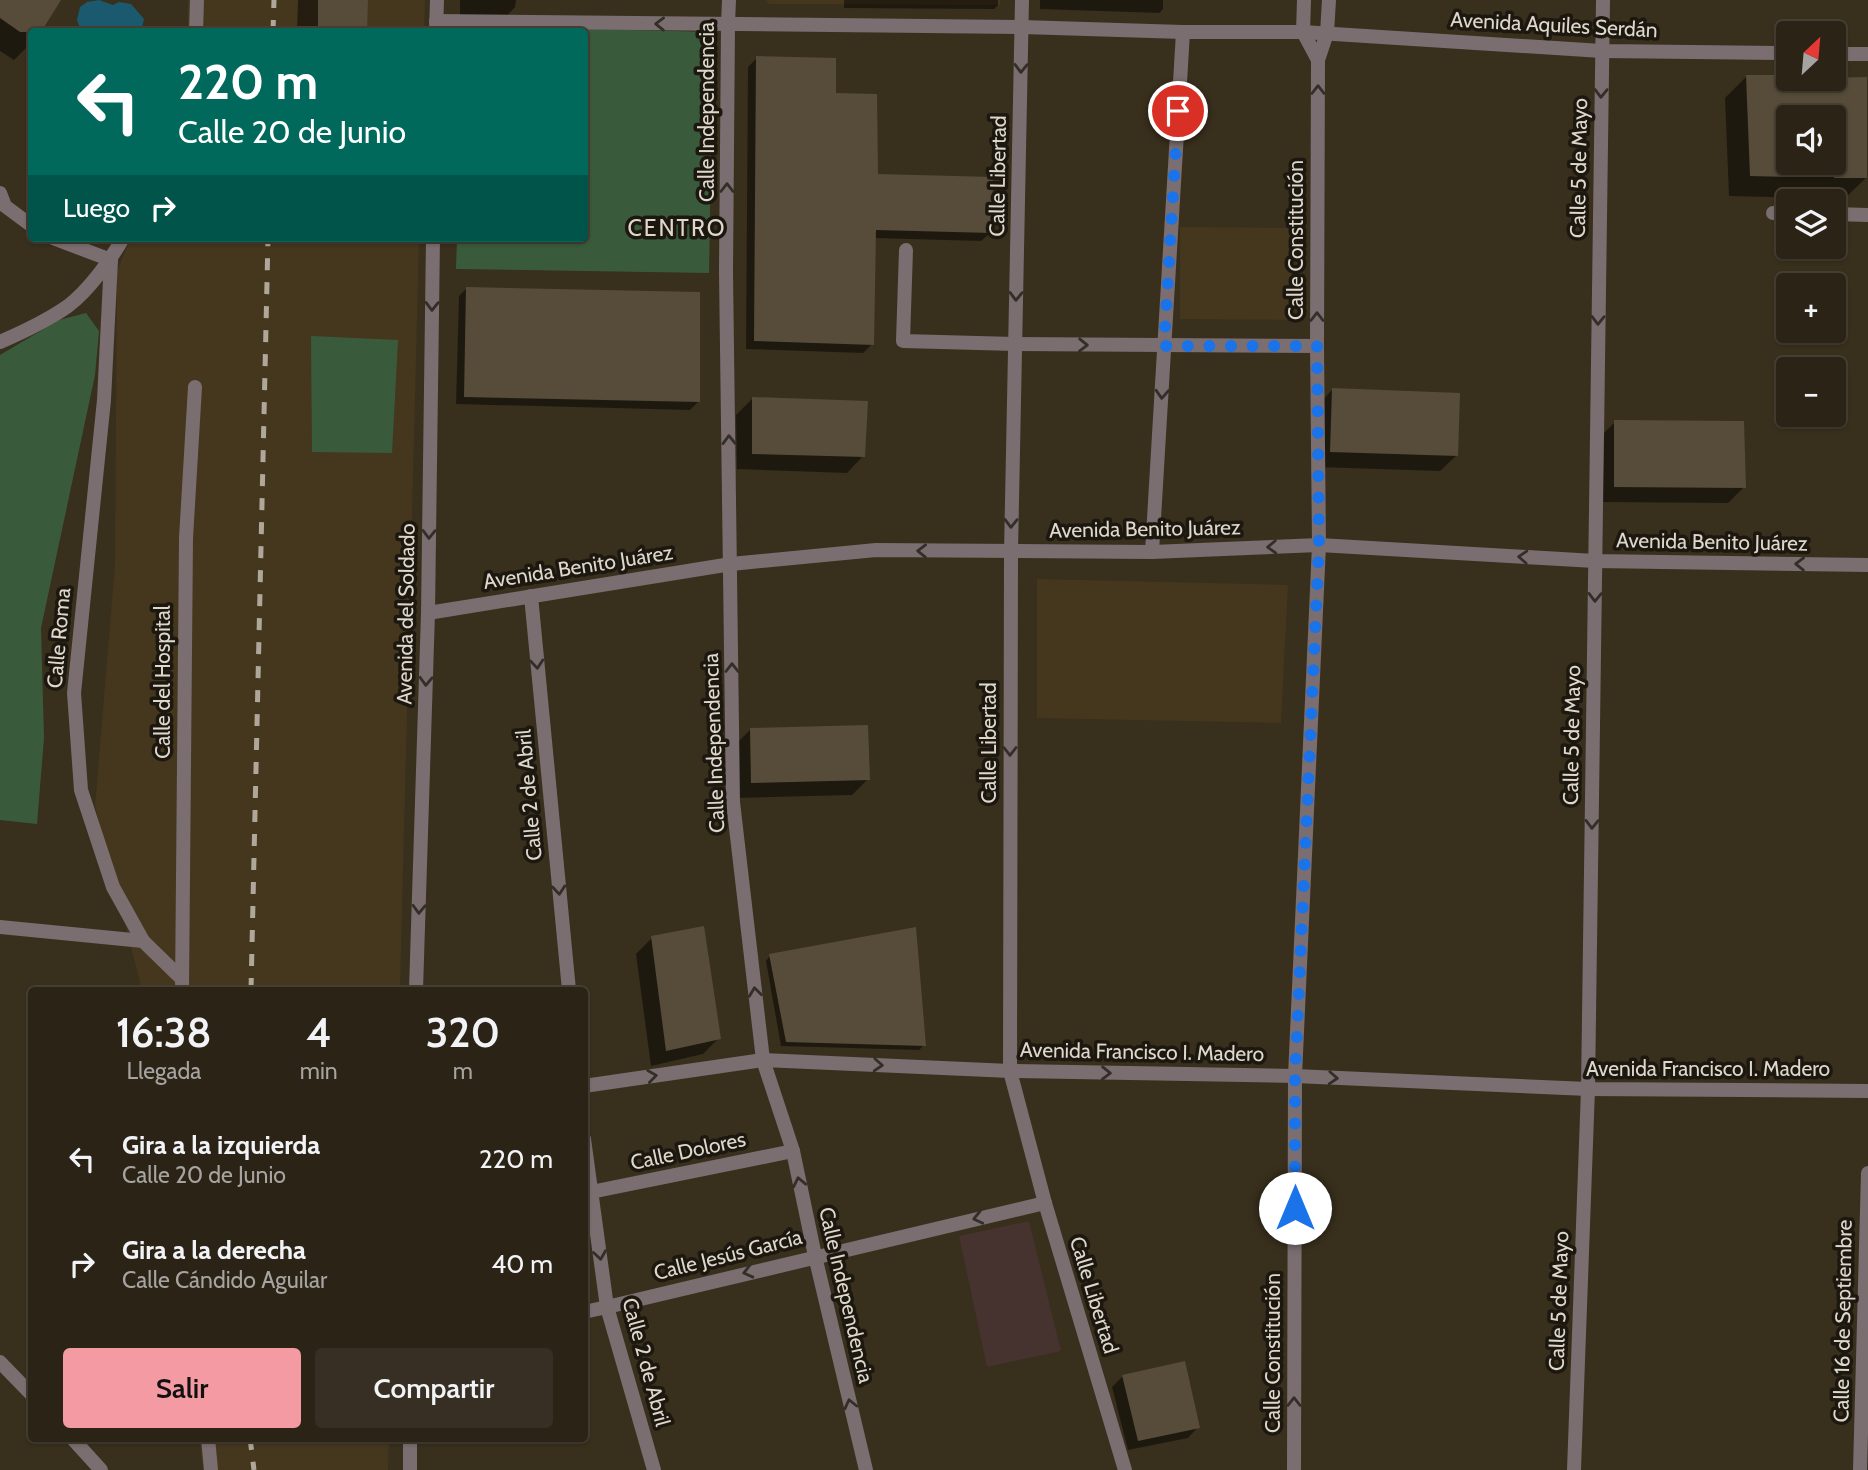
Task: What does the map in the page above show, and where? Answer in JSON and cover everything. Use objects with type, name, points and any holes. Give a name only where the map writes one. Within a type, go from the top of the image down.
[{"type":"street","points":[[196,28],[197,0]]},
{"type":"street","points":[[436,26],[437,0]]},
{"type":"street","name":"Calle Independencia","points":[[729,0],[726,272],[733,802],[763,1060],[793,1151],[866,1470]]},
{"type":"street","name":"Calle Libertad","points":[[1022,0],[1010,552],[1010,1071],[1045,1203],[1125,1470]]},
{"type":"street","name":"Calle Constitución","points":[[1304,0],[1303,32],[1318,60]]},
{"type":"street","name":"Calle Constitución","points":[[1294,1470],[1295,1076],[1319,545],[1318,60],[1327,33],[1328,0]]},
{"type":"street","name":"Calle 5 de Mayo","points":[[1574,1470],[1588,1089],[1603,0]]},
{"type":"street","name":"Avenida Aquiles Serdán","points":[[436,26],[728,24],[1303,32],[1601,51],[1776,53]]},
{"type":"street","points":[[1152,552],[1183,32]]},
{"type":"street","points":[[1846,54],[1868,54]]},
{"type":"street","points":[[2,202],[28,223]]},
{"type":"street","points":[[1846,214],[1868,215]]},
{"type":"street","points":[[64,242],[111,260]]},
{"type":"street","points":[[0,342],[69,305],[111,260],[121,242]]},
{"type":"street","name":"Avenida del Soldado","points":[[416,987],[428,613],[433,242]]},
{"type":"street","points":[[906,250],[903,341],[1317,346]]},
{"type":"street","name":"Calle Roma","points":[[111,260],[104,400],[74,693],[81,790],[113,887],[143,941],[182,985]]},
{"type":"street","name":"Calle del Hospital","points":[[182,985],[186,538],[195,387]]},
{"type":"street","name":"Avenida Benito Juárez","points":[[428,613],[731,564],[876,550],[1152,552],[1319,545],[1595,561],[1868,565]]},
{"type":"street","name":"Calle 2 de Abril","points":[[531,596],[569,987]]},
{"type":"street","points":[[0,927],[143,941]]},
{"type":"street","name":"Avenida Francisco I. Madero","points":[[588,1085],[763,1060],[1010,1071],[1295,1076],[1588,1089],[1868,1091]]},
{"type":"street","name":"Calle Dolores","points":[[591,1192],[793,1151]]},
{"type":"street","name":"Calle 2 de Abril","points":[[588,1169],[607,1307],[654,1470]]},
{"type":"street","name":"Calle 16 de Septiembre","points":[[1860,1470],[1868,1173]]},
{"type":"street","name":"Calle Jesús García","points":[[588,1310],[1045,1203]]},
{"type":"street","points":[[0,1362],[28,1391]]},
{"type":"street","points":[[76,1442],[101,1470]]},
{"type":"street","points":[[208,1442],[211,1470]]},
{"type":"street","points":[[410,1442],[410,1470]]},
{"type":"shaded area","points":[[188,0],[425,0],[424,28],[188,28]]},
{"type":"shaded area","points":[[766,0],[1000,0],[1000,5],[769,4]]},
{"type":"shaded area","points":[[1180,227],[1292,228],[1291,320],[1180,319]]},
{"type":"shaded area","points":[[129,242],[419,242],[400,987],[141,987],[95,806],[115,564],[117,271]]},
{"type":"shaded area","points":[[1037,579],[1288,585],[1281,723],[1037,718]]},
{"type":"shaded area","points":[[1029,1221],[1061,1351],[987,1367],[959,1236]]},
{"type":"shaded area","points":[[199,1442],[389,1442],[388,1470],[203,1470]]},
{"type":"green space","points":[[465,26],[548,28],[465,28]]},
{"type":"green space","points":[[588,29],[713,32],[709,273],[456,269],[457,242],[588,242]]},
{"type":"green space","points":[[86,313],[99,331],[95,375],[41,628],[44,738],[37,824],[0,820],[0,355],[59,320]]},
{"type":"green space","points":[[311,336],[398,340],[392,453],[312,452]]},
{"type":"water","points":[[99,0],[113,5],[119,2],[131,4],[144,19],[142,28],[80,28],[77,20],[80,7],[87,2]]},
{"type":"building","points":[[0,0],[61,0],[44,28],[28,28],[28,32],[20,32],[0,18]]},
{"type":"building","points":[[318,0],[368,0],[367,28],[318,28]]},
{"type":"building","points":[[756,56],[836,58],[836,93],[877,94],[878,174],[993,177],[992,233],[876,230],[874,345],[754,341]]},
{"type":"building","points":[[1746,75],[1776,75],[1776,91],[1846,91],[1846,78],[1867,77],[1867,178],[1834,178],[1834,175],[1846,175],[1846,105],[1776,105],[1776,175],[1788,177],[1750,176]]},
{"type":"building","points":[[466,287],[700,292],[700,402],[464,397]]},
{"type":"building","points":[[1332,388],[1460,393],[1458,456],[1330,452]]},
{"type":"building","points":[[752,397],[868,401],[865,457],[752,454]]},
{"type":"building","points":[[1614,420],[1744,421],[1746,488],[1614,487]]},
{"type":"building","points":[[868,725],[870,780],[751,783],[750,728]]},
{"type":"building","points":[[704,926],[721,1039],[666,1051],[651,936]]},
{"type":"building","points":[[916,927],[926,1046],[786,1042],[769,954]]},
{"type":"building","points":[[1185,1361],[1200,1428],[1138,1441],[1122,1375]]},
{"type":"railway","points":[[273,28],[274,0]]},
{"type":"railway","points":[[251,987],[268,242]]},
{"type":"railway","points":[[250,1442],[254,1470]]},
{"type":"district","name":"CENTRO","points":[[677,228]]},
{"type":"route","points":[[1178,111],[1164,346],[1317,346],[1319,545],[1295,1076],[1295,1208]]}]
